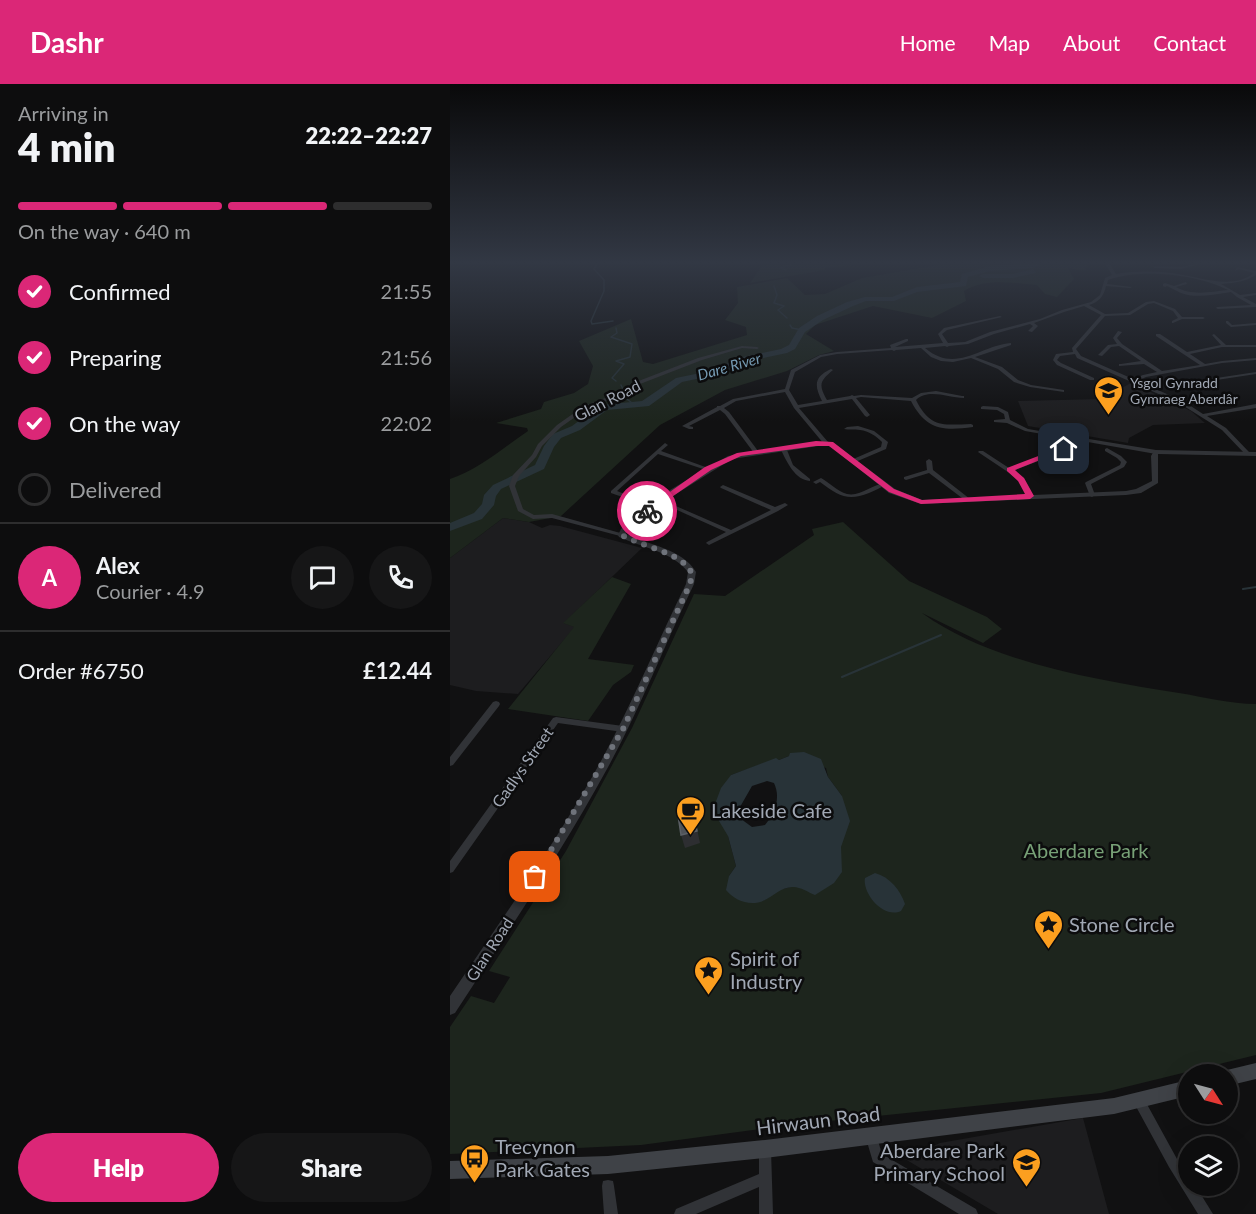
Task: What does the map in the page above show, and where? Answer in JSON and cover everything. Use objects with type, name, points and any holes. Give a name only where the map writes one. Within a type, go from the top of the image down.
[{"type":"main road","points":[[1238,1075],[1256,1071]]},
{"type":"main road","name":"Hirwaun Road","points":[[450,1170],[608,1165],[765,1149],[1139,1101],[1178,1091]]},
{"type":"street","points":[[1053,316],[966,343],[820,356],[793,371],[787,390],[796,407],[826,443],[834,446],[892,490],[921,502],[1126,493],[1156,482],[1154,456],[1156,452]]},
{"type":"street","points":[[1075,353],[1074,349],[1078,343],[1103,316]]},
{"type":"street","points":[[946,346],[939,334],[946,329],[997,318]]},
{"type":"street","points":[[1173,322],[1181,318],[1203,318]]},
{"type":"street","points":[[1227,322],[1231,326],[1256,324]]},
{"type":"street","points":[[1030,331],[1036,326],[1031,323]]},
{"type":"street","points":[[1120,332],[1116,338],[1120,345],[1161,373]]},
{"type":"street","points":[[1214,335],[1224,345],[1222,346]]},
{"type":"street","points":[[1162,337],[1206,366]]},
{"type":"street","points":[[883,345],[893,348],[906,340]]},
{"type":"street","points":[[922,348],[942,360],[959,363],[1009,344]]},
{"type":"street","points":[[1100,355],[1110,346],[1120,345]]},
{"type":"street","points":[[1186,354],[1222,346],[1256,346]]},
{"type":"street","name":"Glan Road","points":[[450,1008],[555,847],[623,729],[692,575],[681,561],[622,535],[552,516],[533,517],[520,510],[512,486],[516,475],[559,426],[598,400],[623,393],[638,383],[700,359],[742,347],[758,348]]},
{"type":"street","points":[[1092,379],[1055,360],[1058,355],[1075,353],[1090,364],[1181,402],[1224,429],[1247,453]]},
{"type":"street","points":[[972,357],[1000,368],[1016,381],[1030,386],[1062,390]]},
{"type":"street","points":[[1132,381],[1161,373],[1254,360]]},
{"type":"street","points":[[1121,365],[1146,362]]},
{"type":"street","points":[[825,401],[817,388],[817,383],[820,377],[831,370]]},
{"type":"street","points":[[1177,385],[1256,373]]},
{"type":"street","points":[[1077,378],[1083,375]]},
{"type":"street","points":[[691,428],[686,426],[719,407],[750,396],[787,390]]},
{"type":"street","points":[[913,400],[917,395],[925,393],[962,397]]},
{"type":"street","points":[[796,407],[852,396],[913,400]]},
{"type":"street","points":[[852,396],[867,415]]},
{"type":"street","points":[[913,400],[919,416],[927,423],[951,427],[971,426]]},
{"type":"street","points":[[1204,415],[1256,406]]},
{"type":"street","points":[[719,407],[727,413],[756,452]]},
{"type":"street","points":[[983,408],[998,409],[1006,413],[1008,421]]},
{"type":"street","points":[[996,421],[1008,421],[1039,433],[1156,452],[1256,454]]},
{"type":"street","points":[[847,429],[874,431],[885,442],[884,448],[853,460]]},
{"type":"street","points":[[622,535],[625,529],[660,501],[730,457],[826,443]]},
{"type":"street","points":[[630,498],[612,492],[665,445]]},
{"type":"street","points":[[1010,470],[1055,450],[1064,449]]},
{"type":"street","points":[[784,450],[791,466],[808,480]]},
{"type":"street","points":[[1092,495],[1088,483],[1122,466],[1123,459],[1112,451]]},
{"type":"street","points":[[658,452],[708,469]]},
{"type":"street","points":[[981,452],[1022,479],[1030,496]]},
{"type":"street","points":[[928,461],[930,471],[968,500]]},
{"type":"street","points":[[906,478],[930,471]]},
{"type":"street","points":[[816,482],[821,480],[842,496],[849,497],[883,484]]},
{"type":"street","points":[[723,487],[777,510]]},
{"type":"street","points":[[660,501],[729,531]]},
{"type":"street","points":[[709,543],[784,505]]},
{"type":"street","points":[[450,763],[496,704]]},
{"type":"street","name":"Gadlys Street","points":[[450,869],[556,720],[623,729]]},
{"type":"street","points":[[1139,1101],[1173,1163],[1206,1214]]},
{"type":"street","points":[[871,1134],[877,1158],[969,1213]]},
{"type":"street","points":[[765,1149],[766,1214]]},
{"type":"street","points":[[681,1214],[765,1178]]},
{"type":"street","points":[[609,1186],[611,1214]]},
{"type":"shaded area","name":"Ysgol Gynradd Gymraeg Aberdâr","points":[[1131,383],[1191,411],[1205,423],[1153,425],[1129,438],[1128,443],[1028,426],[1018,401],[1102,399]]},
{"type":"shaded area","points":[[503,518],[529,522],[542,528],[550,525],[560,526],[642,548],[564,623],[575,627],[518,694],[476,691],[450,685],[450,558]]},
{"type":"shaded area","points":[[804,752],[821,759],[828,777],[842,796],[850,821],[841,847],[842,872],[834,883],[815,895],[801,888],[792,887],[781,890],[760,902],[744,902],[726,890],[729,876],[736,866],[728,836],[719,821],[715,804],[721,788],[731,775],[776,758],[779,760],[789,756],[790,753]],"holes":[[[767,781],[774,783],[777,800],[772,815],[765,825],[752,827],[741,819],[740,807],[752,786]]]},
{"type":"shaded area","points":[[875,873],[890,881],[897,889],[905,904],[901,911],[887,911],[870,897],[865,878]]},
{"type":"shaded area","name":"Aberdare Park Primary School","points":[[1083,1118],[1109,1214],[998,1214],[905,1159],[940,1143]]},
{"type":"green space","points":[[728,316],[843,316],[815,325],[806,334],[834,351],[819,355],[787,371],[725,390],[660,425],[561,516],[529,522],[503,518],[450,558],[450,479],[480,464],[528,431],[527,428],[496,423],[541,409],[544,402],[574,393],[588,384],[593,366],[579,341],[631,319],[643,362],[653,364],[747,335],[746,327],[725,320]]},
{"type":"green space","name":"Aberdare Park","points":[[843,522],[909,581],[987,617],[1002,629],[983,643],[922,613],[949,630],[979,644],[1011,656],[1079,675],[1217,700],[1256,704],[1256,1055],[1219,1064],[1178,1064],[1178,1074],[1101,1093],[790,1125],[641,1145],[450,1154],[450,1027],[471,996],[494,1003],[510,977],[489,971],[566,851],[632,728],[694,594],[725,596],[814,535],[812,529]],"holes":[[[789,756],[826,768],[828,777],[842,796],[841,847],[794,886],[779,890],[763,901],[729,876],[736,866],[728,836],[731,775]]]},
{"type":"green space","points":[[612,577],[631,584],[588,659],[634,665],[631,672],[613,685],[588,721],[508,709],[574,627],[563,623]]},
{"type":"building","points":[[693,810],[697,831],[681,835],[678,815]]},
{"type":"waterway","points":[[593,316],[592,324],[613,321]]},
{"type":"waterway","name":"Dare River","points":[[450,527],[478,516],[488,505],[490,495],[497,487],[540,467],[549,446],[557,436],[576,428],[604,407],[645,404],[679,380],[713,373],[746,359],[784,351],[792,347],[802,330],[825,316]]},
{"type":"waterway","points":[[790,325],[792,328],[802,330]]},
{"type":"waterway","points":[[616,328],[617,333],[611,337],[632,344],[630,357],[616,361],[624,364],[612,378],[616,381]]},
{"type":"waterway","points":[[621,385],[623,389]]},
{"type":"waterway","points":[[624,397],[635,405]]},
{"type":"waterway","points":[[1243,589],[1256,587]]},
{"type":"waterway","points":[[842,677],[941,635]]},
{"type":"way so far","points":[[535,877],[555,847],[623,729],[690,584],[692,575],[681,561],[622,535],[625,529],[647,511]]},
{"type":"place","name":"Ysgol Gynradd Gymraeg Aberdâr","points":[[1109,416]]},
{"type":"place","name":"Lakeside Cafe","points":[[690,836]]},
{"type":"place","name":"Stone Circle","points":[[1048,950]]},
{"type":"place","name":"Spirit of Industry","points":[[709,996]]},
{"type":"place","name":"Trecynon Park Gates","points":[[474,1184]]},
{"type":"place","name":"Aberdare Park Primary School","points":[[1026,1188]]},
{"type":"route","points":[[647,511],[722,460],[739,454],[831,444],[892,490],[921,502],[1030,496],[1022,479],[1010,470],[1064,449]]}]
